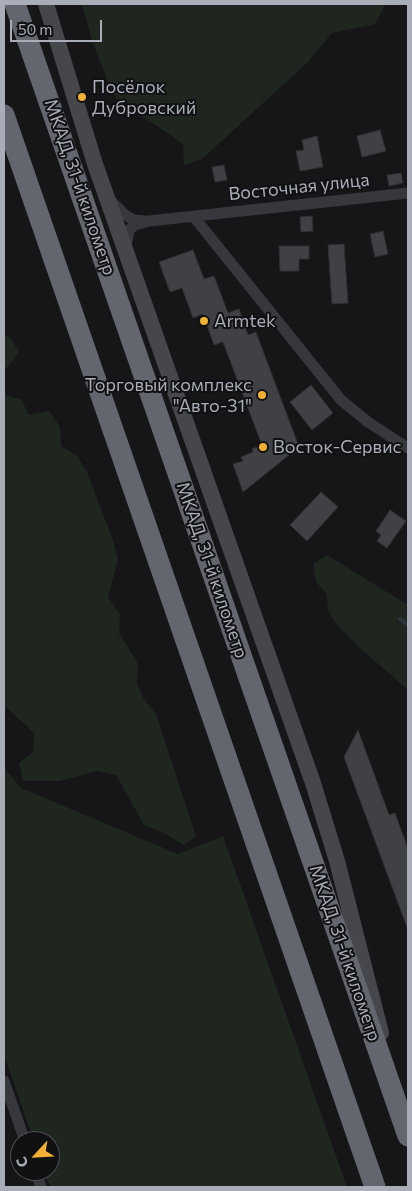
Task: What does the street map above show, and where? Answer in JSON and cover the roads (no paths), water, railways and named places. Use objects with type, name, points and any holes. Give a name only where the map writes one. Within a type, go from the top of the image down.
[{"type":"highway","name":"МКАД, 31-й километр","points":[[15,4],[408,1136]]},
{"type":"highway","points":[[4,115],[375,1187]]},
{"type":"main road","points":[[42,4],[58,46]]},
{"type":"main road","points":[[46,4],[106,193],[313,783],[337,861],[370,986],[395,1099]]},
{"type":"street","points":[[106,193],[125,215],[134,220],[150,221]]},
{"type":"street","name":"Восточная улица","points":[[150,221],[408,193]]},
{"type":"street","points":[[194,216],[342,400],[368,422],[408,448]]},
{"type":"street","points":[[126,250],[129,230],[135,225],[150,221]]},
{"type":"street","points":[[4,1081],[22,1131]]},
{"type":"waterway","points":[[400,619],[408,625]]},
{"type":"place","name":"Посёлок Дубровский","points":[[82,97]]},
{"type":"place","name":"Armtek","points":[[204,321]]},
{"type":"place","name":"Торговый комплекс \"Авто-31\"","points":[[262,395]]},
{"type":"place","name":"Восток-Сервис","points":[[263,447]]}]
